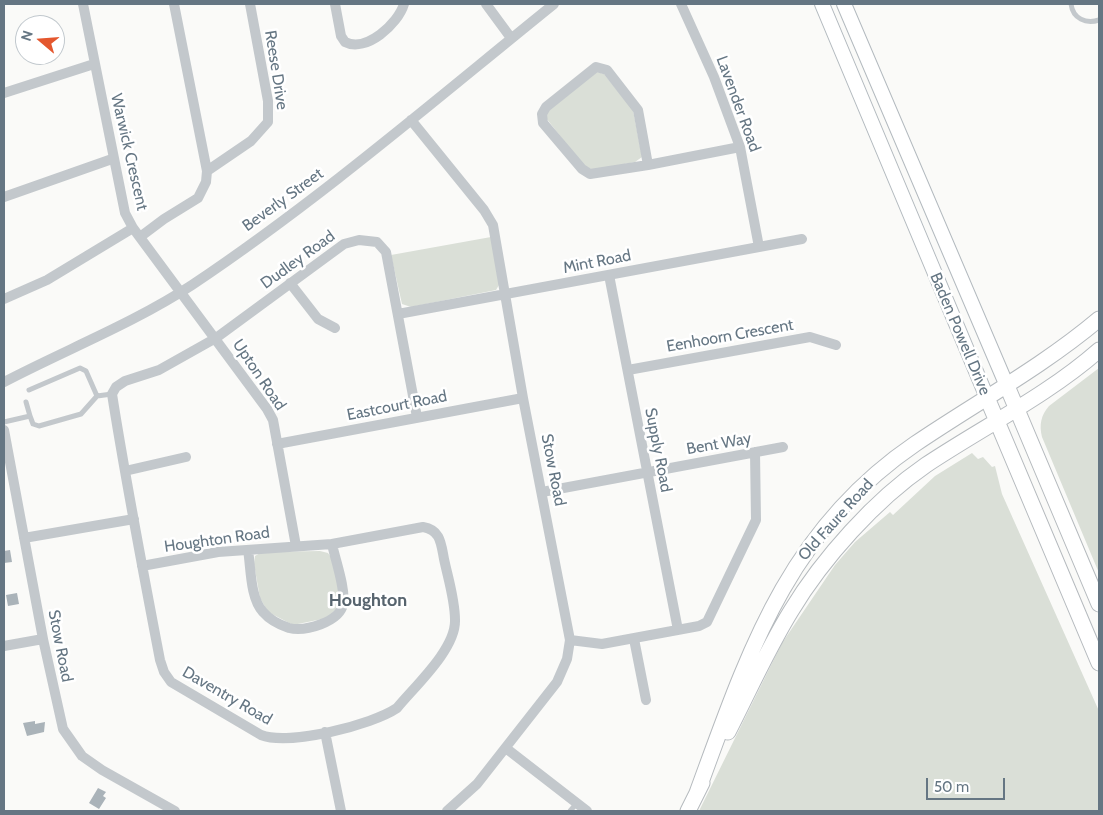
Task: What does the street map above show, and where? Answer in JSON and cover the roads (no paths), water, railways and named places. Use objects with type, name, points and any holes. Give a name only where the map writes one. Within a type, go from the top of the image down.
[{"type":"main road","name":"Baden Powell Drive","points":[[822,4],[1099,663]]},
{"type":"main road","name":"Baden Powell Drive","points":[[844,4],[1099,604]]},
{"type":"main road","name":"Old Faure Road","points":[[698,792],[751,650],[774,602],[798,561],[829,523],[880,471],[914,445],[988,400],[1055,355],[1099,319]]},
{"type":"main road","name":"Old Faure Road","points":[[688,811],[766,655],[791,610],[817,573],[840,545],[898,487],[927,465],[1016,409],[1099,350]]},
{"type":"street","name":"Warwick Crescent","points":[[83,4],[122,205],[133,228],[181,291]]},
{"type":"street","points":[[140,237],[164,219],[198,198],[206,182],[207,171],[174,4]]},
{"type":"street","name":"Reese Drive","points":[[207,171],[251,141],[265,128],[269,117],[250,4]]},
{"type":"street","points":[[335,4],[341,36],[345,42],[358,45],[368,44],[397,19],[404,4]]},
{"type":"street","points":[[486,4],[511,38]]},
{"type":"street","name":"Beverly Street","points":[[4,382],[91,341],[181,291],[324,190],[554,4]]},
{"type":"street","name":"Lavender Road","points":[[681,4],[714,77],[740,147],[759,247]]},
{"type":"street","points":[[4,93],[94,64]]},
{"type":"street","points":[[648,165],[638,110],[604,68],[592,69],[543,110],[543,123],[586,172],[594,174],[648,165],[740,147]]},
{"type":"street","name":"Stow Road","points":[[411,120],[489,217],[495,235],[523,398],[570,640],[567,659],[557,682],[507,749],[467,794],[447,811]]},
{"type":"street","points":[[4,197],[112,159]]},
{"type":"street","points":[[4,299],[47,280],[133,228]]},
{"type":"street","name":"Mint Road","points":[[398,314],[802,239]]},
{"type":"street","name":"Dudley Road","points":[[216,338],[344,244],[359,240],[374,241],[383,246],[386,252],[417,417]]},
{"type":"street","name":"Supply Road","points":[[609,275],[678,630]]},
{"type":"street","points":[[290,283],[318,319],[335,328]]},
{"type":"street","name":"Upton Road","points":[[181,291],[267,409],[272,420],[296,546]]},
{"type":"street","name":"Eenhoorn Crescent","points":[[628,370],[810,337],[836,346]]},
{"type":"street","points":[[112,394],[116,387],[125,381],[159,370],[216,338]]},
{"type":"street","name":"Daventry Road","points":[[112,394],[161,666],[175,686],[266,737],[279,739],[325,732],[378,719],[398,708],[448,646],[455,620],[440,538],[436,531],[424,527],[332,544],[296,546]]},
{"type":"street","name":"Eastcourt Road","points":[[277,444],[523,398]]},
{"type":"street","name":"Stow Road","points":[[4,430],[9,489],[24,538],[42,639],[63,729],[71,743],[82,756],[102,770],[175,811]]},
{"type":"street","name":"Bent Way","points":[[542,492],[783,447]]},
{"type":"street","points":[[570,640],[602,644],[634,639],[699,626],[710,618],[754,527],[757,515],[755,452]]},
{"type":"street","points":[[126,470],[186,456]]},
{"type":"street","points":[[24,538],[134,520]]},
{"type":"street","points":[[248,550],[258,606],[272,619],[294,628],[330,622],[342,608],[344,598],[332,544]]},
{"type":"street","name":"Houghton Road","points":[[142,566],[218,552],[296,546]]},
{"type":"street","points":[[4,646],[42,639]]},
{"type":"street","points":[[634,639],[646,700]]},
{"type":"street","points":[[325,732],[341,811]]},
{"type":"street","points":[[507,749],[573,807],[587,811]]},
{"type":"lane","points":[[1071,4],[1074,15],[1081,20],[1090,22],[1099,20]]},
{"type":"lane","points":[[29,390],[80,368],[86,371],[97,396]]},
{"type":"lane","points":[[26,402],[33,424],[39,426],[80,414],[97,396],[112,394]]},
{"type":"lane","points":[[4,422],[30,416]]},
{"type":"district","name":"Houghton","points":[[368,601]]}]
